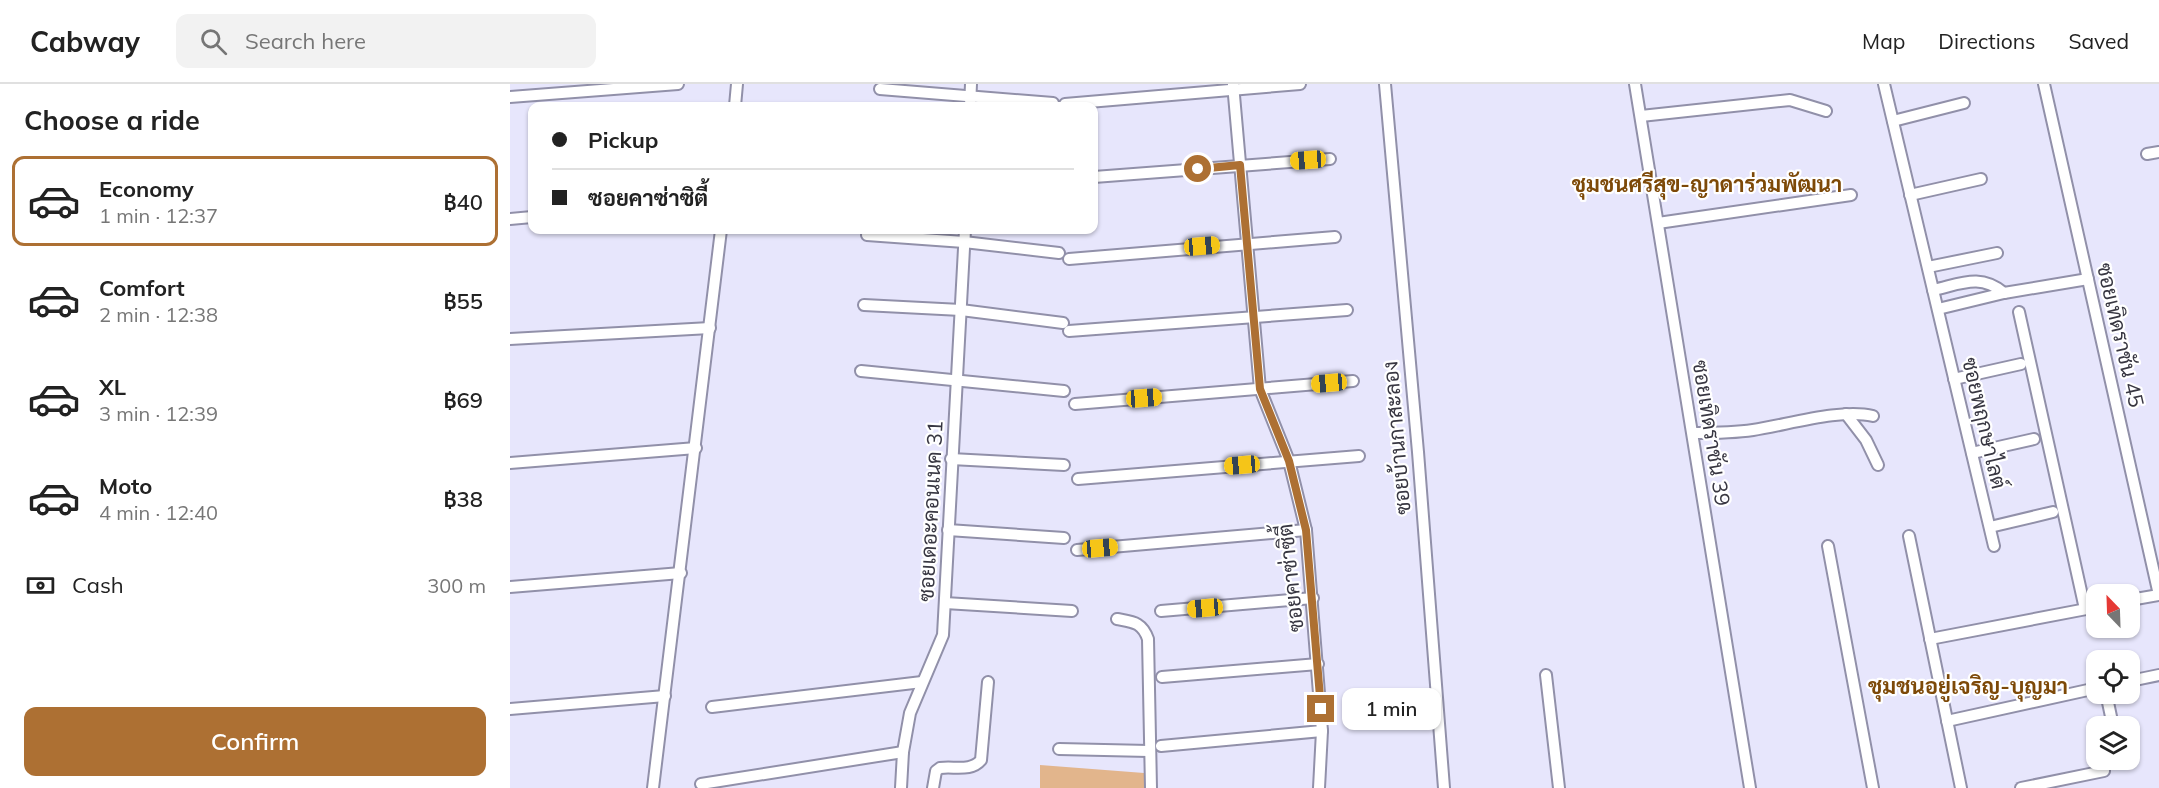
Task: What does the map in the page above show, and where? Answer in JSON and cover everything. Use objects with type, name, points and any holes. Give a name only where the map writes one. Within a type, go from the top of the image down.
[{"type":"street","points":[[510,97],[678,84]]},
{"type":"street","points":[[735,102],[737,84]]},
{"type":"street","points":[[880,89],[970,102],[971,84]]},
{"type":"street","points":[[1085,102],[1233,87],[1300,84]]},
{"type":"street","name":"ซอยบ้านกาสะลอง","points":[[1385,84],[1418,452],[1444,788]]},
{"type":"street","name":"ซอยเทิดราชัน 39","points":[[1635,84],[1750,788]]},
{"type":"street","name":"ซอยพฤกษาไลต์","points":[[1884,84],[1994,546]]},
{"type":"street","name":"ซอยเทิดราชัน 45","points":[[2044,84],[2159,595]]},
{"type":"street","name":"ซอยคาซ่าซิตี้","points":[[1233,87],[1260,389],[1289,461],[1306,530],[1322,731],[1319,788]]},
{"type":"street","points":[[1641,116],[1790,100],[1826,111]]},
{"type":"street","points":[[1893,121],[1964,103]]},
{"type":"street","points":[[2147,154],[2159,152]]},
{"type":"street","points":[[1098,177],[1330,159]]},
{"type":"street","points":[[1910,195],[1981,179]]},
{"type":"street","points":[[1658,223],[1851,195]]},
{"type":"street","points":[[510,219],[528,217]]},
{"type":"street","points":[[654,788],[721,234]]},
{"type":"street","name":"ซอยเดอะคอนเนค 31","points":[[901,788],[903,752],[910,713],[943,634],[965,234]]},
{"type":"street","points":[[867,235],[964,242],[1064,256],[1335,237]]},
{"type":"street","points":[[1928,267],[1997,253]]},
{"type":"street","points":[[1938,309],[2004,293],[2088,279]]},
{"type":"street","points":[[1933,290],[1981,280],[1994,284],[2004,293]]},
{"type":"street","points":[[864,305],[961,310],[1066,327],[1347,310]]},
{"type":"street","points":[[1930,639],[2085,609],[2019,312]]},
{"type":"street","points":[[510,339],[710,328]]},
{"type":"street","points":[[1954,379],[2021,364]]},
{"type":"street","points":[[861,371],[1064,391]]},
{"type":"street","points":[[1075,404],[1353,381]]},
{"type":"street","points":[[1693,433],[1752,430],[1846,414],[1861,413],[1873,416]]},
{"type":"street","points":[[1846,414],[1866,440],[1878,465]]},
{"type":"street","points":[[1972,453],[2034,439]]},
{"type":"street","points":[[510,463],[696,448]]},
{"type":"street","points":[[1078,478],[1359,456]]},
{"type":"street","points":[[951,459],[1064,465]]},
{"type":"street","points":[[1990,527],[2053,512]]},
{"type":"street","points":[[948,530],[1064,538]]},
{"type":"street","points":[[1077,550],[1306,530]]},
{"type":"street","points":[[1909,536],[1960,788]]},
{"type":"street","points":[[1828,546],[1873,788]]},
{"type":"street","points":[[510,587],[681,573]]},
{"type":"street","points":[[2140,598],[2159,595]]},
{"type":"street","points":[[1161,611],[1313,598]]},
{"type":"street","points":[[945,603],[1072,611]]},
{"type":"street","points":[[1117,619],[1141,625],[1148,639],[1151,788]]},
{"type":"street","points":[[1162,677],[1318,664]]},
{"type":"street","points":[[1546,675],[1559,788]]},
{"type":"street","points":[[2140,679],[2159,675]]},
{"type":"street","points":[[712,707],[922,682]]},
{"type":"street","points":[[933,788],[936,771],[940,768],[969,767],[978,764],[981,760],[988,682]]},
{"type":"street","points":[[1947,721],[2086,690]]},
{"type":"street","points":[[510,709],[666,696]]},
{"type":"street","points":[[1161,746],[1322,731]]},
{"type":"street","points":[[1059,749],[1149,751]]},
{"type":"street","points":[[701,784],[903,752]]},
{"type":"street","points":[[2021,788],[2104,771]]},
{"type":"shaded area","points":[[1040,765],[1144,773],[1145,788],[1040,788]]},
{"type":"district","name":"ชุมชนศรีสุข-ญาดาร่วมพัฒนา","points":[[1707,184]]},
{"type":"district","name":"ชุมชนอยู่เจริญ-บุญมา","points":[[1968,686]]},
{"type":"route","points":[[1198,169],[1240,165],[1260,389],[1289,461],[1306,530],[1321,709]]}]
